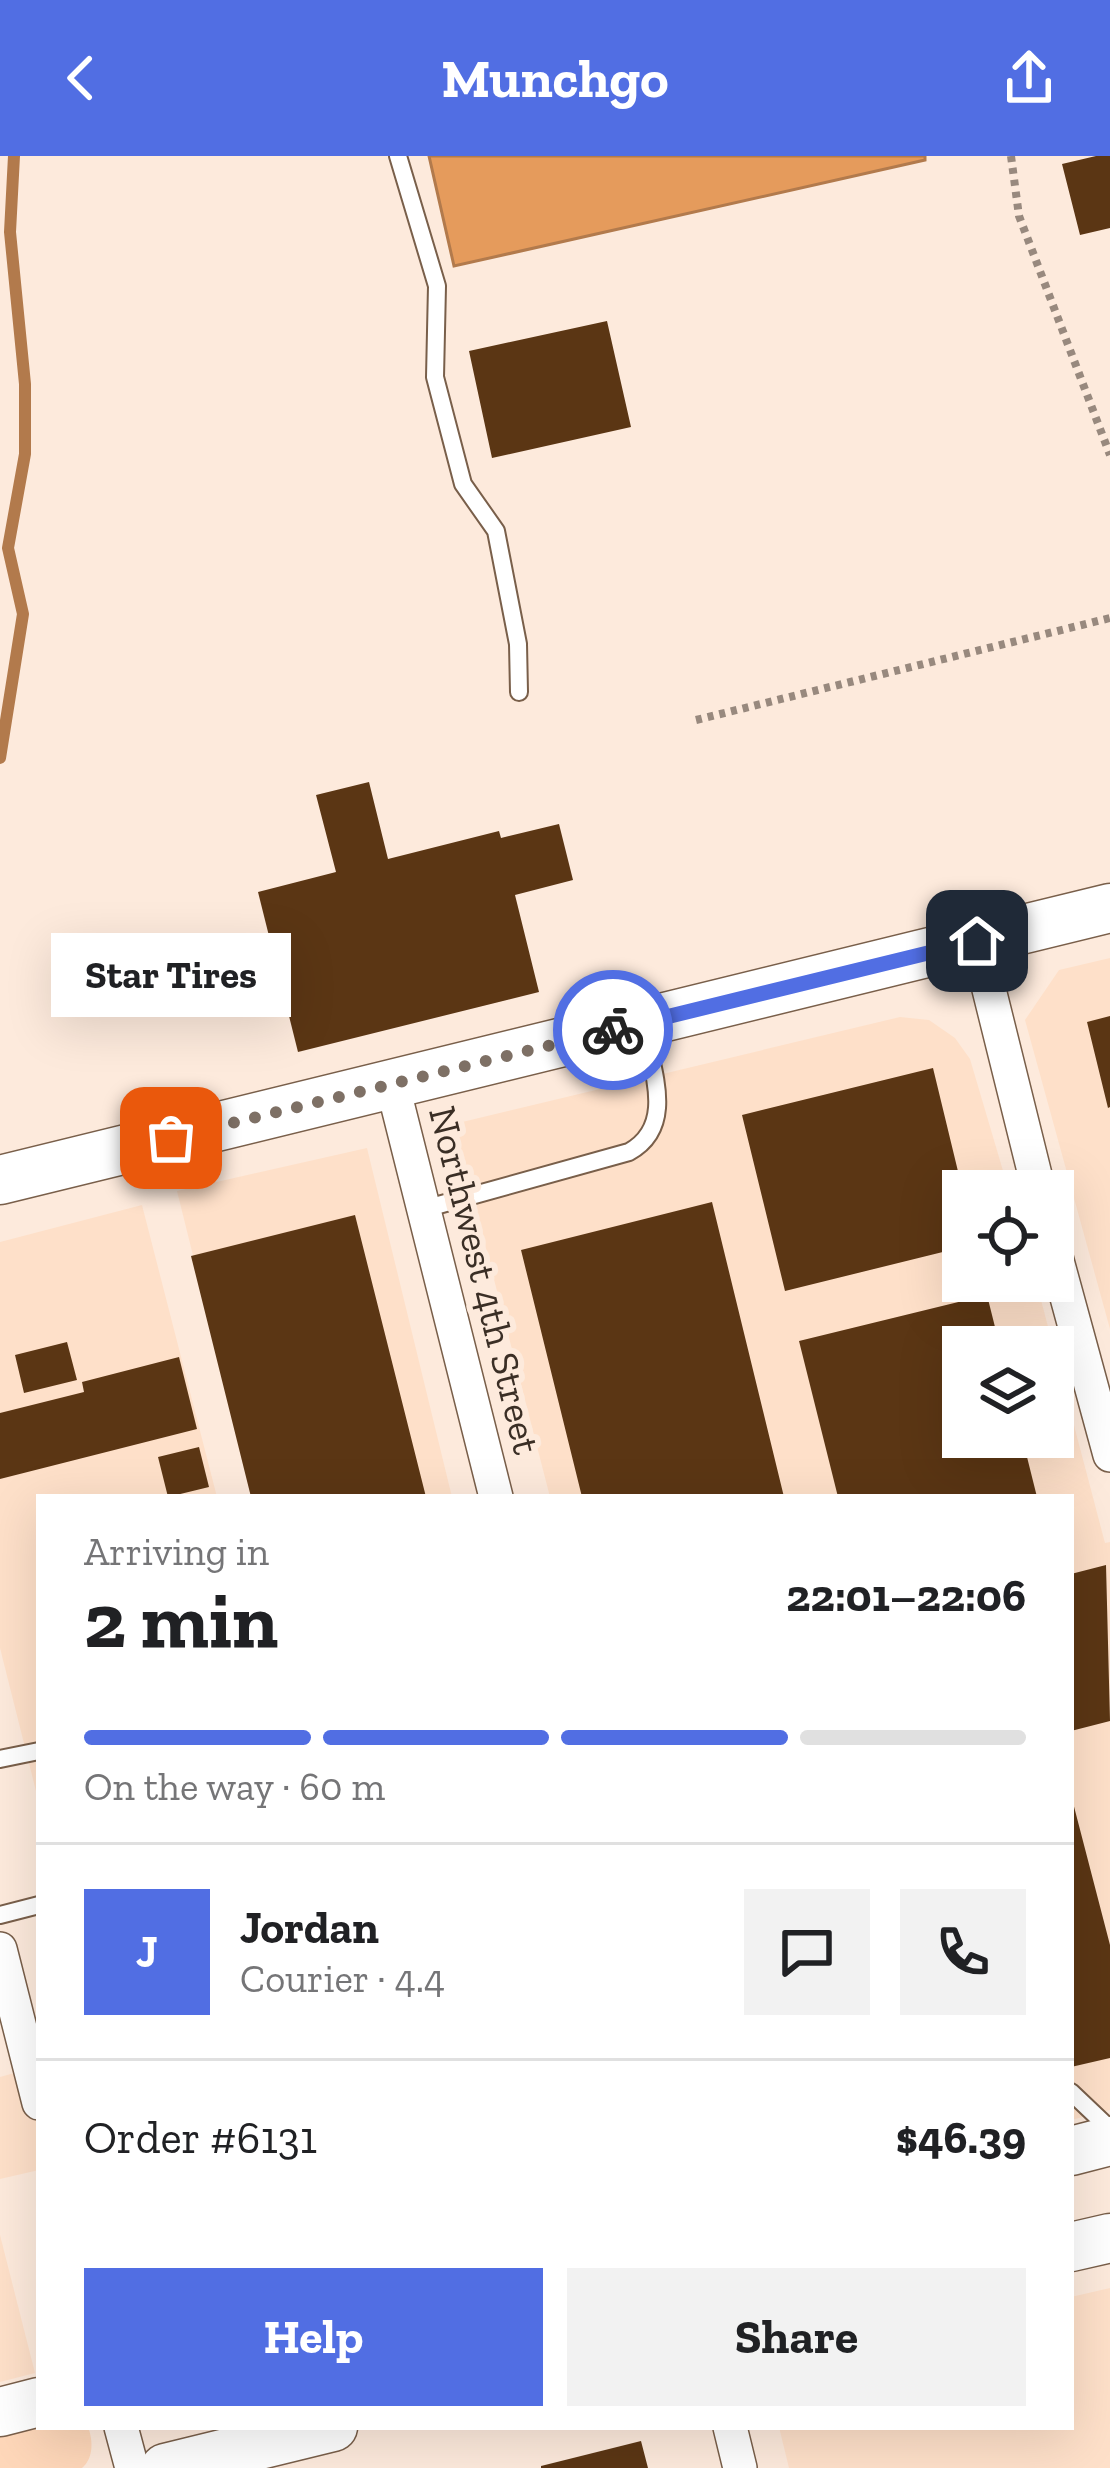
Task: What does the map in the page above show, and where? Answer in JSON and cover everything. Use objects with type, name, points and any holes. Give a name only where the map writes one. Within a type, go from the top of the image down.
[{"type":"main road","points":[[0,1180],[1110,908]]},
{"type":"main road","points":[[1074,2150],[1110,2141]]},
{"type":"main road","points":[[1074,2246],[1110,2238]]},
{"type":"main road","points":[[0,2412],[36,2403]]},
{"type":"main road","points":[[165,2468],[322,2430]]},
{"type":"street","points":[[977,941],[1035,1170]]},
{"type":"street","name":"Northwest 4th Street","points":[[392,1083],[495,1494]]},
{"type":"street","points":[[1068,1302],[1110,1455]]},
{"type":"street","points":[[0,1949],[36,2090]]},
{"type":"street","points":[[123,2430],[132,2468]]},
{"type":"street","points":[[731,2430],[740,2468]]},
{"type":"lane","points":[[398,156],[436,286],[435,377],[463,484],[496,531],[518,644],[519,692]]},
{"type":"lane","points":[[424,1209],[629,1152],[647,1142],[658,1122],[658,1100],[643,1022]]},
{"type":"lane","points":[[0,1759],[36,1752]]},
{"type":"lane","points":[[0,1915],[36,1906]]},
{"type":"lane","points":[[1074,2095],[1110,2128]]},
{"type":"path","points":[[1011,156],[1018,216],[1110,455]]},
{"type":"path","points":[[696,720],[1110,618]]},
{"type":"shaded area","points":[[429,156],[925,156],[925,160],[454,266]]},
{"type":"shaded area","points":[[1110,958],[1110,1329],[1074,1198],[1074,1170],[1066,1170],[1025,1020],[1059,970]]},
{"type":"shaded area","points":[[900,1017],[929,1020],[955,1038],[970,1059],[1003,1170],[942,1170],[942,1302],[1042,1302],[1048,1326],[942,1326],[942,1458],[1074,1458],[1074,1425],[1105,1543],[1110,1542],[1110,2110],[1074,2119],[1074,1494],[549,1494],[454,1124]]},
{"type":"shaded area","points":[[367,1148],[451,1494],[252,1494],[177,1191]]},
{"type":"shaded area","points":[[142,1205],[216,1494],[36,1494],[36,1791],[0,1648],[0,1242]]},
{"type":"shaded area","points":[[36,2067],[36,2171],[0,2179],[0,2077]]},
{"type":"shaded area","points":[[0,2235],[35,2373],[0,2382]]},
{"type":"shaded area","points":[[1110,2288],[1110,2468],[789,2468],[780,2430],[1074,2430],[1074,2296]]},
{"type":"shaded area","points":[[36,2421],[36,2430],[89,2430],[89,2459],[82,2468],[0,2468],[0,2430]]},
{"type":"building","points":[[1110,156],[1110,228],[1080,235],[1062,164]]},
{"type":"building","points":[[607,321],[631,427],[492,458],[469,351]]},
{"type":"building","points":[[369,782],[388,859],[499,831],[501,838],[559,824],[573,880],[515,895],[539,992],[298,1052],[258,892],[336,872],[316,795]]},
{"type":"building","points":[[1110,1016],[1110,1107],[1108,1108],[1087,1022]]},
{"type":"building","points":[[933,1068],[958,1170],[942,1170],[942,1252],[785,1291],[742,1115]]},
{"type":"building","points":[[712,1202],[783,1494],[581,1494],[521,1250]]},
{"type":"building","points":[[355,1215],[425,1494],[250,1494],[191,1256]]},
{"type":"building","points":[[958,1302],[989,1302],[995,1326],[942,1326],[942,1458],[1027,1458],[1036,1494],[837,1494],[799,1341]]},
{"type":"building","points":[[67,1342],[77,1380],[24,1393],[15,1355]]},
{"type":"building","points":[[179,1357],[197,1429],[0,1479],[0,1413],[84,1392],[82,1382]]},
{"type":"building","points":[[199,1447],[209,1487],[167,1494],[158,1457]]},
{"type":"building","points":[[1106,1565],[1110,1721],[1074,1730],[1074,1573]]},
{"type":"building","points":[[1074,1807],[1110,1945],[1110,2058],[1074,2066]]},
{"type":"building","points":[[641,2441],[648,2468],[541,2468],[541,2466]]},
{"type":"waterway","points":[[0,758],[23,614],[8,548],[25,454],[25,384],[10,232],[14,156]]},
{"type":"way so far","points":[[171,1138],[613,1030]]},
{"type":"place","name":"Star Tires","points":[[171,1138]]},
{"type":"route","points":[[613,1030],[977,941]]}]
